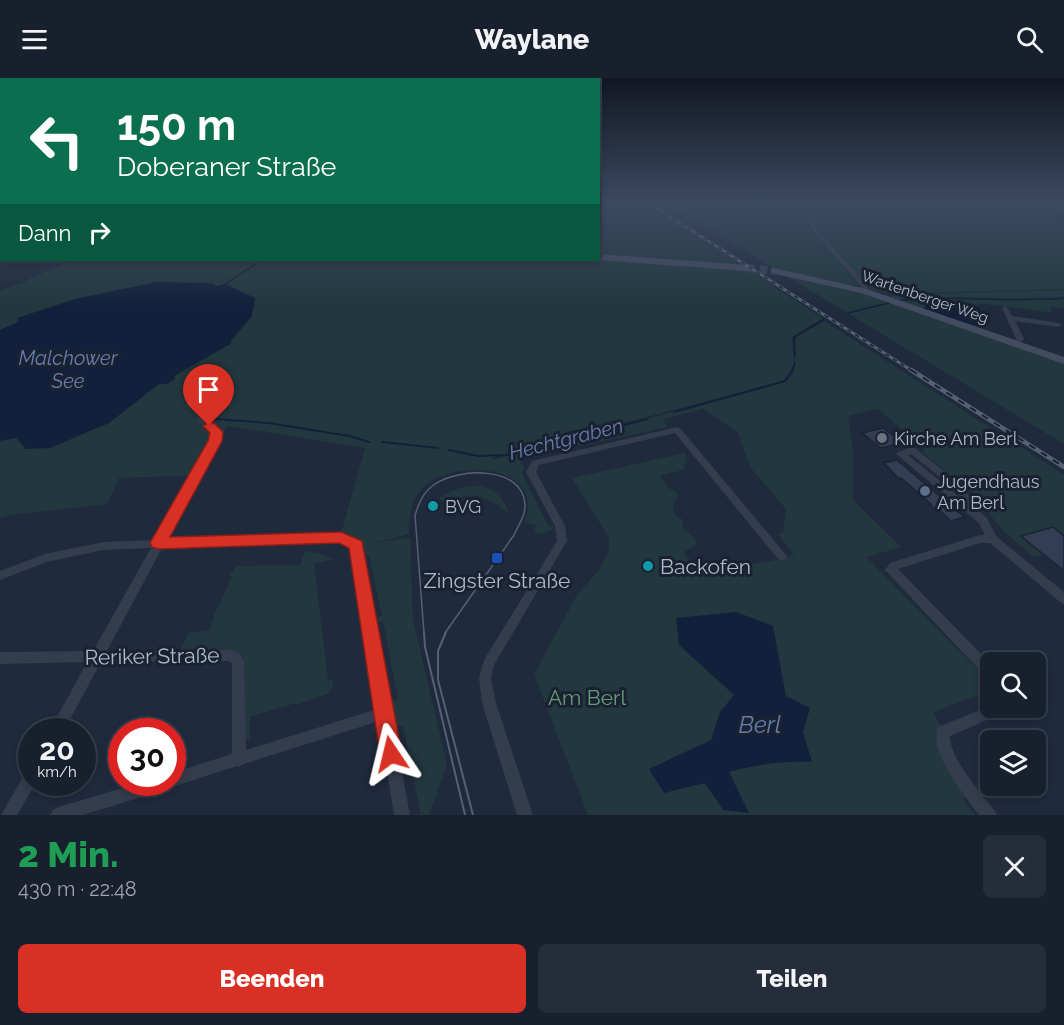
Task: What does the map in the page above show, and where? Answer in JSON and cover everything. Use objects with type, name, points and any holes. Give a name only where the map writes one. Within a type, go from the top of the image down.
[{"type":"main road","points":[[600,256],[747,268]]},
{"type":"main road","name":"Wartenberger Weg","points":[[774,271],[864,291],[1064,361]]},
{"type":"street","points":[[822,238],[863,284],[864,291]]},
{"type":"street","points":[[1005,308],[1020,339],[1015,344]]},
{"type":"street","points":[[1010,318],[1059,325]]},
{"type":"street","points":[[64,718],[215,441],[217,434],[214,429],[200,420]]},
{"type":"street","points":[[525,815],[489,703],[485,678],[488,664],[562,541],[560,526],[531,472],[535,463],[677,430],[782,556]]},
{"type":"street","points":[[972,512],[972,503],[962,491],[912,450],[901,454],[972,512],[987,526],[992,539],[1064,599]]},
{"type":"street","points":[[0,576],[45,558],[103,546],[341,537],[356,545],[402,815]]},
{"type":"street","points":[[980,662],[891,570],[894,566],[980,539],[992,539]]},
{"type":"street","name":"Reriker Straße","points":[[0,658],[231,655],[236,657],[238,661],[240,760]]},
{"type":"street","points":[[186,776],[384,713]]},
{"type":"street","points":[[980,716],[943,732],[941,741],[946,754],[989,815]]},
{"type":"street","points":[[9,815],[20,796]]},
{"type":"street","points":[[58,815],[121,796]]},
{"type":"green space","name":"Am Berl","points":[[600,238],[700,238],[824,319],[792,337],[794,364],[784,381],[494,457],[492,460],[786,382],[793,372],[794,366],[796,338],[824,321],[1064,475],[1064,536],[1052,527],[1022,536],[1044,555],[1033,556],[998,525],[984,502],[923,453],[925,448],[920,443],[877,409],[848,416],[853,448],[853,500],[901,547],[866,557],[980,672],[980,694],[933,712],[941,726],[937,731],[938,747],[969,796],[963,799],[975,815],[588,815],[534,674],[577,595],[599,570],[609,552],[609,538],[572,478],[685,453],[688,463],[683,464],[686,469],[660,476],[668,488],[676,491],[678,497],[674,501],[673,513],[683,520],[682,527],[697,541],[695,546],[685,551],[686,557],[708,572],[707,575],[735,572],[738,567],[794,555],[778,534],[783,533],[786,509],[750,467],[738,433],[704,409],[663,419],[668,427],[520,459],[525,470],[521,472],[549,527],[554,525],[552,530],[540,534],[534,532],[536,525],[524,522],[528,502],[521,487],[508,477],[489,471],[468,470],[447,474],[429,483],[416,497],[410,515],[409,534],[375,543],[410,538],[413,620],[447,765],[429,815],[421,815],[403,725],[396,727],[391,701],[398,699],[383,621],[376,622],[376,618],[382,616],[369,555],[364,556],[362,545],[357,539],[341,534],[365,448],[227,426],[200,475],[119,478],[107,504],[0,518],[0,290],[29,282],[24,281],[71,261],[600,261]]},
{"type":"green space","points":[[725,238],[819,238],[859,285],[850,286],[776,270]]},
{"type":"green space","points":[[825,238],[1064,238],[1064,289],[891,294],[870,289]]},
{"type":"green space","points":[[783,274],[847,288],[1064,363],[1064,444]]},
{"type":"green space","points":[[1064,290],[1064,308],[1050,307],[1053,313],[978,303],[979,307],[938,301],[923,309],[890,298],[895,295]]},
{"type":"green space","points":[[467,486],[488,488],[494,491],[503,500],[509,514],[493,502],[479,496],[464,497],[444,503],[439,498]]},
{"type":"green space","points":[[305,551],[334,559],[314,564],[328,680],[332,679],[333,688],[329,689],[330,693],[296,705],[296,703],[250,717],[250,738],[245,739],[243,658],[233,650],[180,651],[189,632],[209,631],[217,607],[232,576],[229,576],[236,566],[300,565]]},
{"type":"water","name":"Malchower See","points":[[156,282],[212,283],[216,286],[225,284],[255,298],[252,316],[230,342],[232,343],[174,376],[175,379],[167,384],[159,384],[109,423],[50,448],[26,449],[16,438],[0,441],[0,330],[18,322],[17,318],[75,299]]},
{"type":"water","points":[[938,301],[979,307],[985,325],[980,328],[923,309],[928,303]]},
{"type":"water","name":"Berl","points":[[736,612],[773,626],[786,696],[810,708],[803,732],[812,762],[770,764],[729,772],[749,813],[723,810],[705,783],[664,793],[649,769],[711,740],[720,712],[734,695],[679,645],[676,618]]},
{"type":"building","name":"Kirche Am Berl","points":[[883,428],[902,443],[881,448],[862,433]]},
{"type":"building","name":"Jugendhaus Am Berl","points":[[897,460],[964,517],[951,521],[938,509],[935,510],[884,463]]},
{"type":"building","points":[[1053,527],[1064,536],[1064,571],[1021,536]]},
{"type":"waterway","points":[[224,285],[260,261]]},
{"type":"waterway","name":"Hechtgraben","points":[[897,301],[939,298],[1022,300],[1064,298]]},
{"type":"waterway","name":"Hechtgraben","points":[[848,313],[889,303]]},
{"type":"waterway","name":"Hechtgraben","points":[[795,356],[794,337],[824,319]]},
{"type":"waterway","name":"Hechtgraben","points":[[792,371],[795,362]]},
{"type":"waterway","name":"Hechtgraben","points":[[674,412],[785,381],[792,371]]},
{"type":"waterway","name":"Hechtgraben","points":[[211,421],[216,419],[268,423],[350,436],[369,442]]},
{"type":"waterway","name":"Hechtgraben","points":[[449,450],[478,456],[507,455],[647,419]]},
{"type":"waterway","name":"Hechtgraben","points":[[382,442],[438,448]]},
{"type":"tunnel","points":[[747,268],[774,271]]},
{"type":"tram line","points":[[424,633],[415,515],[420,502],[431,487],[445,479],[473,473],[501,476],[513,482],[521,491],[525,504],[523,516],[514,535],[445,633]]},
{"type":"tram line","points":[[424,632],[425,647],[465,815]]},
{"type":"tram line","points":[[446,632],[438,651],[438,680],[473,815]]},
{"type":"railway","points":[[704,238],[914,372]]},
{"type":"railway","points":[[911,370],[1064,467]]},
{"type":"place","name":"Kirche Am Berl","points":[[882,438]]},
{"type":"place","name":"Jugendhaus Am Berl","points":[[925,491]]},
{"type":"place","name":"BVG","points":[[433,506]]},
{"type":"place","name":"Zingster Straße","points":[[497,558]]},
{"type":"place","name":"Backofen","points":[[648,566]]},
{"type":"route","points":[[209,426],[216,432],[215,441],[158,543],[341,537],[356,545],[391,754]]}]
